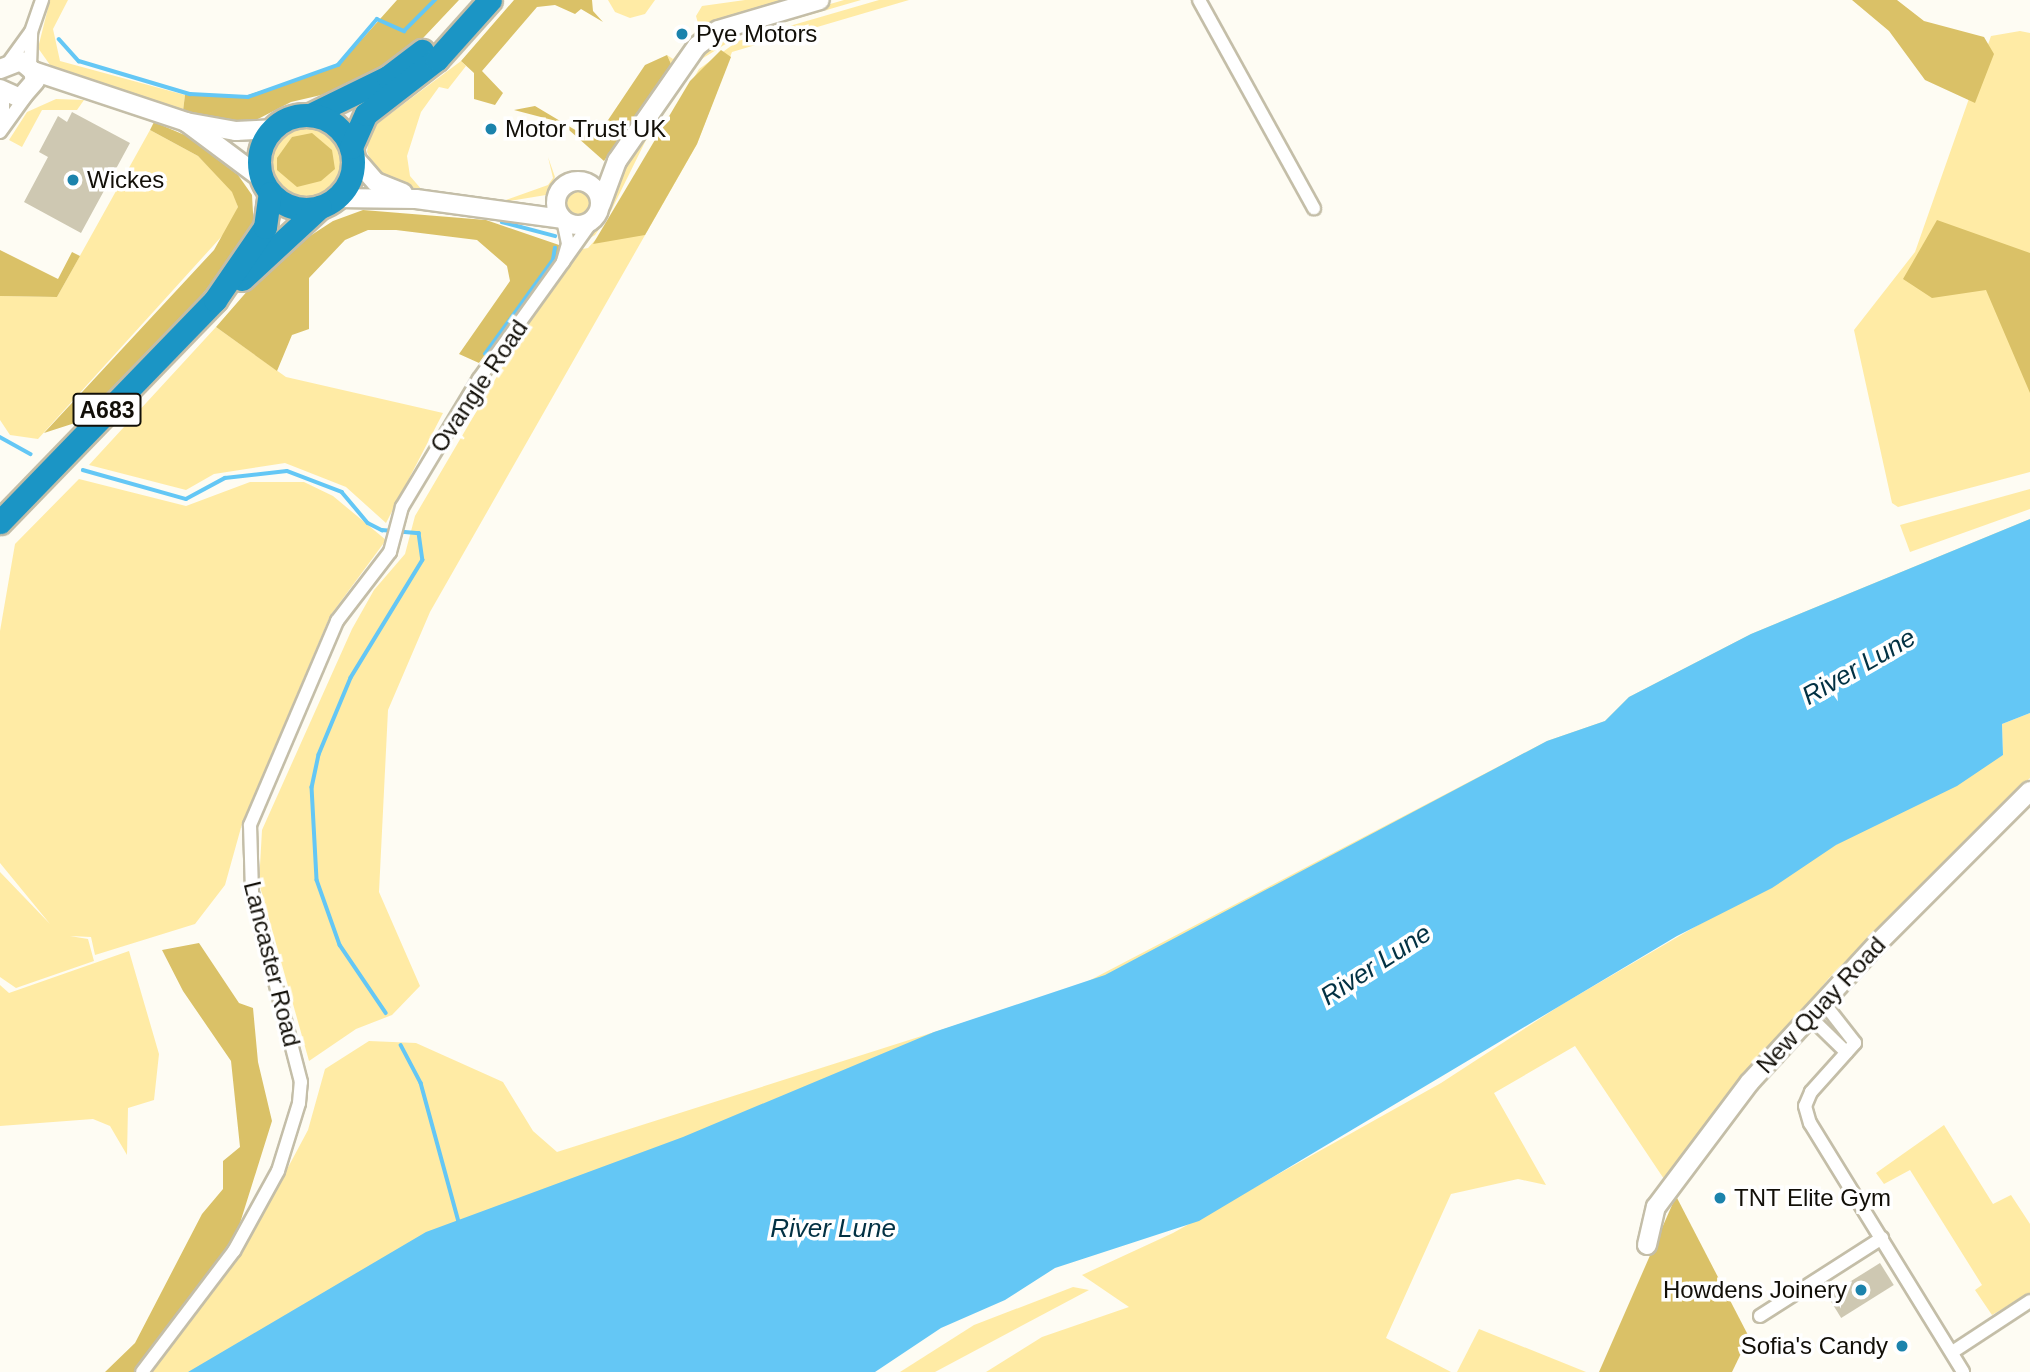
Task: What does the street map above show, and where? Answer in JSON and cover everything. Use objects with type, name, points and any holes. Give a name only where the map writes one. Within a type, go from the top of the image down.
[{"type":"highway","points":[[272,129],[310,115],[405,65],[473,0]]},
{"type":"highway","name":"A683","points":[[0,522],[215,300],[328,203],[349,180],[352,151],[366,114],[437,59],[490,0]]},
{"type":"highway","points":[[310,115],[335,125],[352,151]]},
{"type":"highway","name":"A683","points":[[215,300],[265,227],[266,185],[260,152],[272,129]]},
{"type":"highway","points":[[266,185],[293,207],[328,203]]},
{"type":"main road","points":[[328,203],[416,199],[562,219],[574,226],[592,221],[617,161],[679,67],[707,37],[820,0]]},
{"type":"main road","points":[[4,66],[32,68],[76,87],[187,122],[236,131],[272,129]]},
{"type":"main road","points":[[28,94],[32,68]]},
{"type":"main road","points":[[2,91],[28,94],[76,87]]},
{"type":"main road","points":[[187,122],[266,185]]},
{"type":"main road","points":[[352,151],[376,182],[416,199]]},
{"type":"main road","points":[[498,209],[532,205],[558,193],[568,183],[582,181],[617,161]]},
{"type":"main road","points":[[582,181],[593,187],[601,204]]},
{"type":"main road","points":[[558,193],[562,219]]},
{"type":"main road","name":"New Quay Road","points":[[1647,1245],[1656,1207],[1681,1169],[1809,1016],[2030,791]]},
{"type":"street","points":[[4,66],[31,32],[42,0]]},
{"type":"street","points":[[1199,0],[1314,208]]},
{"type":"street","points":[[31,32],[32,68]]},
{"type":"street","points":[[2,91],[2,130]]},
{"type":"street","points":[[2,130],[28,94]]},
{"type":"street","points":[[562,219],[568,239],[563,262]]},
{"type":"street","name":"Ovangle Road","points":[[394,545],[400,512],[479,379],[592,221]]},
{"type":"street","name":"Lancaster Road","points":[[142,1372],[234,1251],[293,1132],[301,1082],[252,892],[250,825],[337,621],[394,545]]},
{"type":"street","points":[[1823,1002],[1852,1034],[1855,1043],[1805,1106],[1810,1123],[1954,1351],[1963,1372]]},
{"type":"street","points":[[1809,1016],[1846,1052]]},
{"type":"street","points":[[1760,1316],[1882,1238]]},
{"type":"street","points":[[1954,1351],[2030,1301]]},
{"type":"shaded area","points":[[50,0],[68,0],[53,29],[60,61],[185,95],[183,111],[55,72],[38,48]]},
{"type":"shaded area","points":[[397,0],[459,0],[407,55],[347,89],[291,102],[256,120],[232,122],[183,111],[185,95],[245,96],[338,66]]},
{"type":"shaded area","points":[[514,0],[592,0],[593,11],[603,22],[581,9],[575,14],[555,5],[537,7],[482,71],[503,93],[495,105],[474,99],[474,73],[461,61]]},
{"type":"shaded area","points":[[608,0],[655,0],[645,14],[630,18],[615,12]]},
{"type":"shaded area","points":[[745,0],[794,0],[711,23],[671,64],[667,55],[673,59],[699,27],[696,16],[702,6]]},
{"type":"shaded area","points":[[844,0],[861,0],[740,35],[700,60],[646,140],[609,215],[595,235],[579,245],[604,219],[612,184],[694,60],[737,31]]},
{"type":"shaded area","points":[[879,0],[909,0],[732,52],[697,144],[430,612],[388,710],[379,892],[420,986],[392,1015],[356,1029],[309,1061],[259,883],[262,830],[352,629],[374,590],[405,554],[415,516],[533,315],[577,250],[588,248],[607,227],[699,69],[738,41]]},
{"type":"shaded area","points":[[1852,0],[1897,0],[1924,21],[1984,37],[1994,54],[1975,103],[1925,80],[1889,31]]},
{"type":"shaded area","points":[[2020,31],[2030,33],[2030,472],[1898,507],[1892,503],[1854,330],[1915,252],[1991,36]]},
{"type":"shaded area","points":[[721,50],[731,57],[697,144],[645,235],[593,244],[690,81]]},
{"type":"shaded area","points":[[667,55],[671,64],[604,161],[560,122],[514,110],[535,106],[587,137],[600,132],[645,65]]},
{"type":"shaded area","points":[[461,61],[466,66],[448,89],[439,87],[421,112],[407,156],[410,176],[422,190],[500,202],[548,185],[553,178],[548,157],[555,177],[546,195],[498,203],[418,193],[376,170],[367,152],[370,129]]},
{"type":"shaded area","points":[[56,99],[84,100],[77,110],[42,110],[22,147],[9,140],[27,112]]},
{"type":"shaded area","points":[[154,122],[187,136],[238,175],[252,195],[254,230],[201,296],[113,389],[78,422],[44,433],[214,250],[238,207],[232,192],[198,156],[150,130]]},
{"type":"shaded area","points":[[306,125],[327,131],[337,141],[343,162],[337,183],[327,193],[306,199],[285,193],[275,183],[269,162],[275,141],[285,131]]},
{"type":"shaded area","points":[[150,130],[198,156],[233,192],[238,207],[232,225],[38,439],[10,435],[0,420],[0,296],[57,297]]},
{"type":"shaded area","points":[[312,133],[332,150],[335,169],[321,181],[297,187],[277,170],[277,158],[292,137]]},
{"type":"shaded area","points":[[577,188],[583,189],[591,197],[591,209],[583,217],[577,218],[571,217],[563,209],[562,203],[563,197],[571,189]]},
{"type":"shaded area","points":[[363,210],[486,220],[562,246],[561,253],[479,363],[459,354],[510,281],[507,266],[477,240],[396,230],[368,230],[345,240],[309,278],[309,329],[292,335],[277,371],[216,327],[276,258],[333,221]]},
{"type":"shaded area","points":[[1937,220],[2030,253],[2030,393],[1986,290],[1932,298],[1903,279]]},
{"type":"shaded area","points":[[0,250],[58,279],[72,252],[80,256],[57,297],[0,296]]},
{"type":"shaded area","points":[[216,327],[286,377],[443,413],[386,523],[346,487],[285,463],[214,474],[186,490],[89,465]]},
{"type":"shaded area","points":[[79,479],[186,506],[250,482],[304,482],[333,496],[386,540],[330,616],[242,824],[225,885],[195,924],[95,955],[91,937],[70,936],[88,939],[94,961],[16,988],[0,977],[0,872],[50,924],[0,863],[0,631],[15,544]]},
{"type":"shaded area","points":[[2030,489],[2030,509],[1910,552],[1900,525]]},
{"type":"shaded area","points":[[2030,519],[686,1372],[152,1372],[254,1231],[308,1130],[325,1069],[369,1041],[416,1043],[503,1082],[533,1131],[557,1152],[1079,986],[1547,741],[1605,721],[1629,697],[1751,634]]},
{"type":"shaded area","points":[[2030,713],[2030,778],[1829,978],[1664,1179],[1575,1046],[1494,1093],[1546,1185],[1518,1179],[1451,1194],[1386,1338],[1451,1372],[986,1372],[1042,1337],[1129,1307],[1082,1275],[1173,1233],[1441,1083],[1561,1005],[1837,844],[2003,755],[2002,724]]},
{"type":"shaded area","points":[[199,943],[239,1003],[253,1008],[258,1062],[272,1121],[235,1239],[164,1343],[134,1372],[105,1372],[135,1343],[202,1214],[223,1189],[223,1161],[240,1147],[231,1061],[183,991],[162,950]]},
{"type":"shaded area","points":[[129,951],[159,1054],[154,1100],[128,1108],[127,1155],[110,1126],[93,1119],[0,1126],[0,985],[9,993]]},
{"type":"shaded area","points":[[1944,1125],[1993,1204],[2011,1195],[2030,1224],[2030,1293],[1992,1315],[1975,1290],[1982,1285],[1910,1170],[1884,1184],[1876,1173]]},
{"type":"shaded area","points":[[1676,1196],[1749,1337],[1732,1372],[1599,1372]]},
{"type":"shaded area","points":[[1073,1287],[1089,1290],[935,1372],[900,1372],[974,1325]]},
{"type":"shaded area","points":[[1479,1329],[1586,1372],[1457,1372]]},
{"type":"water","name":"River Lune","points":[[2030,519],[2030,713],[2002,724],[2003,755],[1957,786],[1836,845],[1772,888],[1677,936],[1199,1221],[1055,1268],[1005,1300],[941,1328],[875,1372],[188,1372],[426,1232],[683,1137],[934,1032],[1105,975],[1547,741],[1605,721],[1629,697],[1751,634]]},
{"type":"building","name":"Wickes","points":[[72,112],[130,143],[81,233],[24,202],[48,157],[39,152],[58,116],[67,122]]},
{"type":"building","name":"Howdens Joinery","points":[[1880,1263],[1894,1285],[1841,1318],[1827,1296]]},
{"type":"waterway","points":[[59,39],[79,61],[190,94],[248,97],[338,65],[377,19],[404,31],[435,0]]},
{"type":"waterway","points":[[502,222],[555,236]]},
{"type":"waterway","points":[[485,354],[553,260],[555,248]]},
{"type":"waterway","points":[[0,437],[31,454]]},
{"type":"waterway","points":[[83,470],[186,499],[225,478],[287,471],[342,492],[368,523],[382,530],[419,533],[423,560],[351,678],[319,755],[312,787],[317,880],[340,945],[386,1013]]},
{"type":"waterway","points":[[401,1045],[421,1083],[459,1222]]},
{"type":"place","name":"Pye Motors","points":[[682,34]]},
{"type":"place","name":"Motor Trust UK","points":[[491,129]]},
{"type":"place","name":"Wickes","points":[[73,180]]},
{"type":"place","name":"TNT Elite Gym","points":[[1720,1198]]},
{"type":"place","name":"Howdens Joinery","points":[[1861,1290]]},
{"type":"place","name":"Sofia's Candy","points":[[1902,1346]]}]
